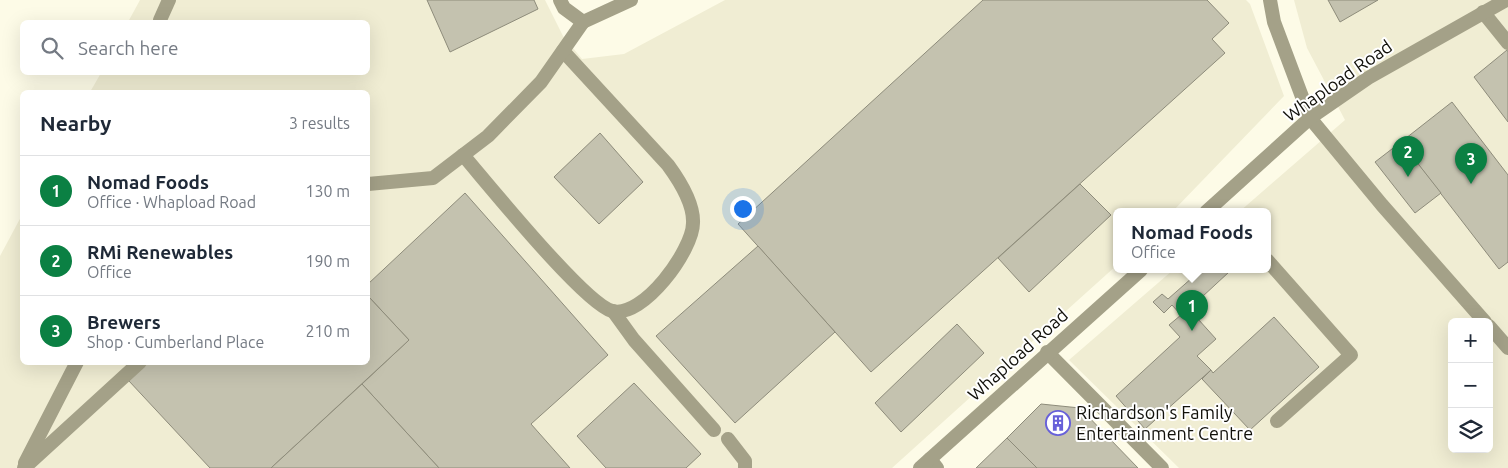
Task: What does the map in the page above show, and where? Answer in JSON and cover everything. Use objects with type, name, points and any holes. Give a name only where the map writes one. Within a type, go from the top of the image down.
[{"type":"street","points":[[160,20],[169,0]]},
{"type":"street","points":[[560,0],[564,8],[583,22]]},
{"type":"street","points":[[370,184],[433,178],[488,136],[541,82],[583,22],[631,0]]},
{"type":"street","points":[[1270,0],[1274,22],[1310,118],[1382,205],[1481,318]]},
{"type":"street","name":"Whapload Road","points":[[1214,208],[1310,118],[1368,78],[1506,0]]},
{"type":"street","points":[[1483,12],[1508,42]]},
{"type":"street","points":[[563,51],[668,165],[682,185],[693,221],[691,238],[680,260],[664,280],[639,303],[627,310],[613,311]]},
{"type":"street","points":[[463,155],[574,281],[598,304],[613,311],[634,340],[714,430]]},
{"type":"street","points":[[1271,265],[1351,356],[1277,421]]},
{"type":"street","name":"Whapload Road","points":[[929,465],[1047,352],[1138,273]]},
{"type":"street","points":[[1493,331],[1508,348]]},
{"type":"street","points":[[1047,352],[1162,468]]},
{"type":"street","points":[[23,468],[75,365]]},
{"type":"street","points":[[23,468],[137,365]]},
{"type":"street","points":[[728,439],[745,461],[744,468]]},
{"type":"shaded area","points":[[140,0],[545,0],[563,36],[582,59],[624,54],[725,0],[1246,0],[1250,4],[1284,96],[1176,208],[1113,208],[1113,269],[892,468],[0,468],[0,256],[20,219],[20,365],[370,365],[370,90],[91,90],[100,75],[370,75],[370,20],[129,20]]},
{"type":"shaded area","points":[[1294,0],[1508,0],[1508,468],[1179,468],[1069,360],[1170,273],[1271,273],[1271,208],[1244,208],[1345,120],[1307,48]]},
{"type":"building","points":[[427,0],[534,0],[538,9],[450,52]]},
{"type":"building","points":[[983,0],[1207,0],[1229,23],[1212,39],[1225,53],[871,372],[738,224]]},
{"type":"building","points":[[1328,0],[1378,0],[1340,22]]},
{"type":"building","points":[[1507,50],[1508,52],[1508,122],[1474,77]]},
{"type":"building","points":[[1452,102],[1508,175],[1508,262],[1499,269],[1401,142]]},
{"type":"building","points":[[600,133],[643,182],[599,224],[554,177]]},
{"type":"building","points":[[1401,142],[1441,193],[1415,213],[1375,162]]},
{"type":"building","points":[[1080,184],[1111,215],[1029,292],[998,258]]},
{"type":"building","points":[[465,193],[608,355],[531,424],[570,468],[439,468],[362,384],[409,340],[370,298],[370,282]]},
{"type":"building","points":[[758,246],[835,332],[735,423],[656,336]]},
{"type":"building","points":[[1198,273],[1228,273],[1189,309],[1216,339],[1197,356],[1211,370],[1145,429],[1116,396],[1180,337],[1169,325],[1181,315],[1172,305],[1164,313],[1153,302],[1162,294],[1168,299]]},
{"type":"building","points":[[370,298],[409,340],[271,468],[210,468],[129,381],[145,365],[370,365]]},
{"type":"building","points":[[1274,317],[1319,367],[1250,430],[1202,379],[1211,370],[1213,373]]},
{"type":"building","points":[[957,324],[984,353],[901,432],[875,403]]},
{"type":"building","points":[[634,383],[701,454],[686,468],[606,468],[577,436]]},
{"type":"building","points":[[362,384],[439,468],[271,468]]},
{"type":"building","name":"Richardson's Family Entertainment Centre","points":[[1041,404],[1080,408],[1138,468],[1037,468],[1007,438]]},
{"type":"building","points":[[1007,438],[1037,468],[976,468]]},
{"type":"place","name":"RMi Renewables","points":[[1408,177]]},
{"type":"place","name":"Brewers","points":[[1471,184]]},
{"type":"place","name":"Nomad Foods","points":[[1192,331]]},
{"type":"place","name":"Richardson's Family Entertainment Centre","points":[[1058,423]]}]
